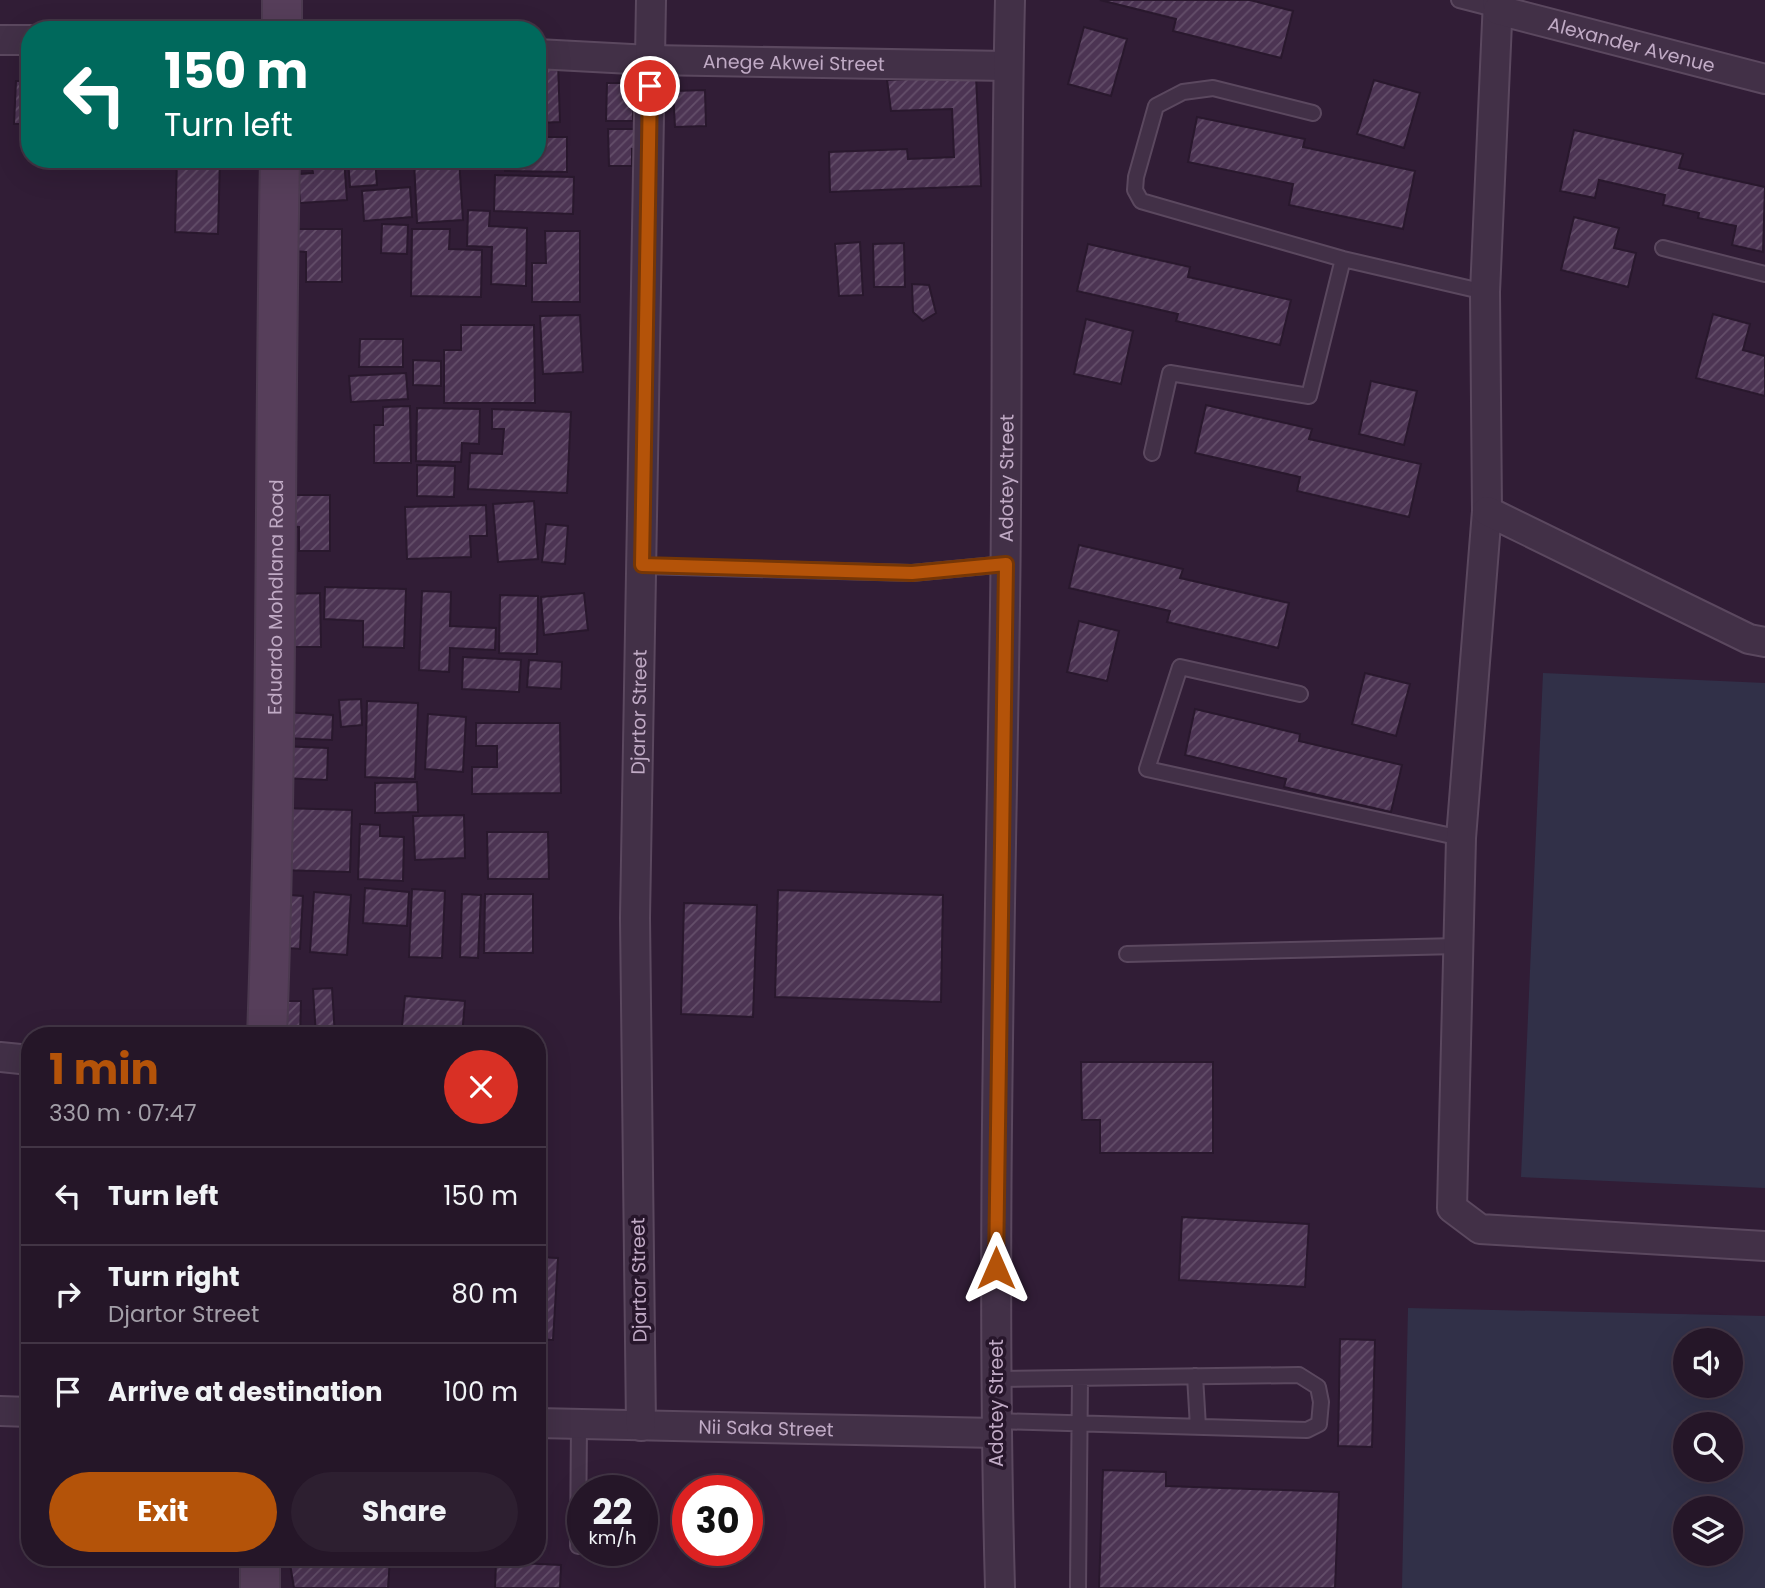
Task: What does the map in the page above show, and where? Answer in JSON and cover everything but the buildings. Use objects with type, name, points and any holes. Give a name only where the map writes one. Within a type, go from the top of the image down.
[{"type":"main road","points":[[282,0],[282,21]]},
{"type":"main road","name":"Eduardo Mohdlana Road","points":[[267,1027],[273,874],[280,168]]},
{"type":"main road","points":[[260,1566],[260,1588]]},
{"type":"street","name":"Djartor Street","points":[[641,1426],[635,918],[651,0]]},
{"type":"street","name":"Adotey Street","points":[[1000,1588],[996,1379],[1010,0]]},
{"type":"street","name":"Alexander Avenue","points":[[1498,5],[1765,79]]},
{"type":"street","points":[[1498,5],[1485,292],[1487,511],[1461,838],[1452,1208],[1480,1229],[1765,1246]]},
{"type":"street","points":[[0,40],[21,40]]},
{"type":"street","name":"Anege Akwei Street","points":[[546,54],[650,60],[1008,66]]},
{"type":"street","points":[[1487,511],[1749,639],[1765,642]]},
{"type":"street","points":[[0,1057],[21,1059]]},
{"type":"street","points":[[0,1411],[21,1412]]},
{"type":"street","name":"Nii Saka Street","points":[[546,1423],[996,1427]]},
{"type":"lane","points":[[1460,0],[1498,5]]},
{"type":"lane","points":[[1314,113],[1213,88],[1183,92],[1156,106],[1136,177],[1135,190],[1141,201],[1343,259],[1485,292]]},
{"type":"lane","points":[[1663,248],[1765,274]]},
{"type":"lane","points":[[1152,453],[1170,373],[1309,396],[1343,259]]},
{"type":"lane","points":[[642,565],[912,573],[1006,564]]},
{"type":"lane","points":[[1300,694],[1180,667],[1147,769],[1461,838]]},
{"type":"lane","points":[[1127,954],[1458,946]]},
{"type":"lane","points":[[996,1379],[1299,1375],[1318,1387],[1321,1402],[1319,1424],[1307,1430],[1081,1424],[996,1427]]},
{"type":"lane","points":[[1195,1376],[1198,1427]]},
{"type":"lane","points":[[1078,1588],[1080,1378]]},
{"type":"lane","points":[[579,1424],[579,1475]]},
{"type":"shaded area","points":[[1543,673],[1765,683],[1765,1188],[1521,1177]]},
{"type":"shaded area","points":[[1408,1308],[1765,1316],[1765,1588],[1402,1588]]},
{"type":"route","points":[[650,86],[642,565],[912,573],[1006,564],[996,1268]]}]
